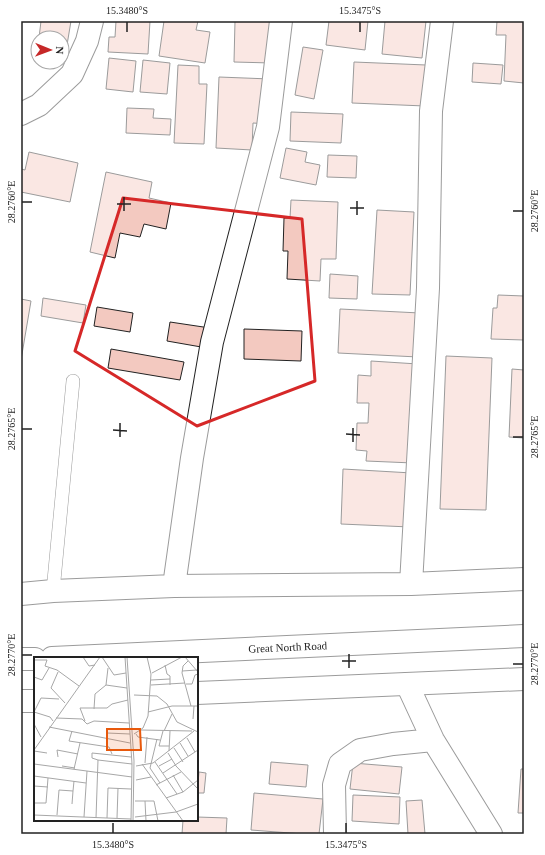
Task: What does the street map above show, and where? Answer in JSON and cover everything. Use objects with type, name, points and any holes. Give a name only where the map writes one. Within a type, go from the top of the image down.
[{"type":"street","points":[[21,114],[39,105],[72,74],[87,41],[92,21]]},
{"type":"street","points":[[174,586],[192,458],[212,342],[268,127],[282,21]]},
{"type":"street","points":[[411,584],[428,288],[431,111],[442,21]]},
{"type":"street","points":[[21,594],[53,591],[174,586],[411,584],[524,579]]},
{"type":"street","name":"Great North Road","points":[[73,657],[524,636]]},
{"type":"street","points":[[21,659],[34,659]]},
{"type":"street","points":[[198,693],[524,679]]},
{"type":"street","points":[[407,684],[433,740],[490,834]]},
{"type":"street","points":[[21,701],[34,700]]},
{"type":"street","points":[[335,834],[334,785],[340,764],[360,750],[393,744],[433,740]]},
{"type":"lane","points":[[53,591],[73,381]]},
{"type":"highlighted area","points":[[123,198],[302,219],[315,381],[197,426],[75,351]]},
{"type":"building","points":[[41,21],[71,21],[70,30],[40,30]]},
{"type":"building","points":[[116,21],[150,21],[148,54],[108,52],[109,37],[115,37]]},
{"type":"building","points":[[164,21],[198,21],[196,30],[210,32],[205,63],[159,56]]},
{"type":"building","points":[[235,21],[273,21],[271,63],[234,62]]},
{"type":"building","points":[[329,21],[368,21],[365,50],[326,45]]},
{"type":"building","points":[[385,21],[426,21],[422,58],[382,54]]},
{"type":"building","points":[[497,21],[524,21],[524,83],[504,81],[506,35],[496,35]]},
{"type":"building","points":[[303,47],[323,50],[314,99],[295,95]]},
{"type":"building","points":[[109,58],[136,61],[133,92],[106,89]]},
{"type":"building","points":[[143,60],[170,63],[167,94],[140,92]]},
{"type":"building","points":[[354,62],[426,65],[425,106],[352,103]]},
{"type":"building","points":[[473,63],[503,65],[501,84],[472,82]]},
{"type":"building","points":[[178,65],[199,66],[199,84],[207,84],[204,144],[174,143]]},
{"type":"building","points":[[219,77],[270,79],[268,124],[253,123],[252,150],[216,148]]},
{"type":"building","points":[[127,108],[154,109],[153,118],[171,119],[170,135],[126,133]]},
{"type":"building","points":[[291,112],[343,114],[341,143],[290,141]]},
{"type":"building","points":[[286,148],[307,152],[305,162],[320,165],[316,185],[280,178]]},
{"type":"building","points":[[29,152],[78,163],[70,202],[21,192],[21,169],[25,170]]},
{"type":"building","points":[[328,155],[357,156],[356,178],[327,177]]},
{"type":"building","points":[[106,172],[152,182],[149,198],[171,203],[166,229],[144,224],[140,237],[120,233],[115,258],[90,252]]},
{"type":"building","points":[[291,200],[338,202],[336,259],[321,259],[320,281],[287,279],[288,251],[283,251],[284,218],[290,218]]},
{"type":"building","points":[[377,210],[414,212],[410,295],[372,294]]},
{"type":"building","points":[[330,274],[358,276],[357,299],[329,298]]},
{"type":"building","points":[[498,295],[524,296],[524,340],[491,339],[493,308],[497,308]]},
{"type":"building","points":[[43,298],[86,305],[83,323],[41,316]]},
{"type":"building","points":[[21,299],[31,301],[21,360]]},
{"type":"building","points":[[97,307],[133,313],[130,332],[94,326]]},
{"type":"building","points":[[340,309],[420,313],[418,357],[338,353]]},
{"type":"building","points":[[170,322],[210,328],[207,348],[167,341]]},
{"type":"building","points":[[244,329],[302,331],[301,361],[244,359]]},
{"type":"building","points":[[111,349],[184,362],[180,380],[108,368]]},
{"type":"building","points":[[446,356],[492,358],[486,510],[440,509]]},
{"type":"building","points":[[371,361],[418,364],[413,463],[366,461],[367,451],[356,450],[357,423],[368,423],[369,403],[357,403],[358,375],[371,376]]},
{"type":"building","points":[[512,369],[524,370],[524,438],[509,437]]},
{"type":"building","points":[[343,469],[412,473],[410,527],[341,524]]},
{"type":"building","points":[[271,762],[308,765],[306,787],[269,784]]},
{"type":"building","points":[[353,763],[402,767],[399,794],[350,789]]},
{"type":"building","points":[[521,769],[524,769],[524,813],[518,813]]},
{"type":"building","points":[[199,772],[206,773],[204,793],[198,793]]},
{"type":"building","points":[[254,793],[323,799],[319,834],[251,830]]},
{"type":"building","points":[[353,795],[400,797],[399,824],[352,821]]},
{"type":"building","points":[[422,800],[425,834],[408,834],[406,801]]},
{"type":"building","points":[[198,817],[227,818],[226,834],[182,834],[183,821],[198,821]]}]
